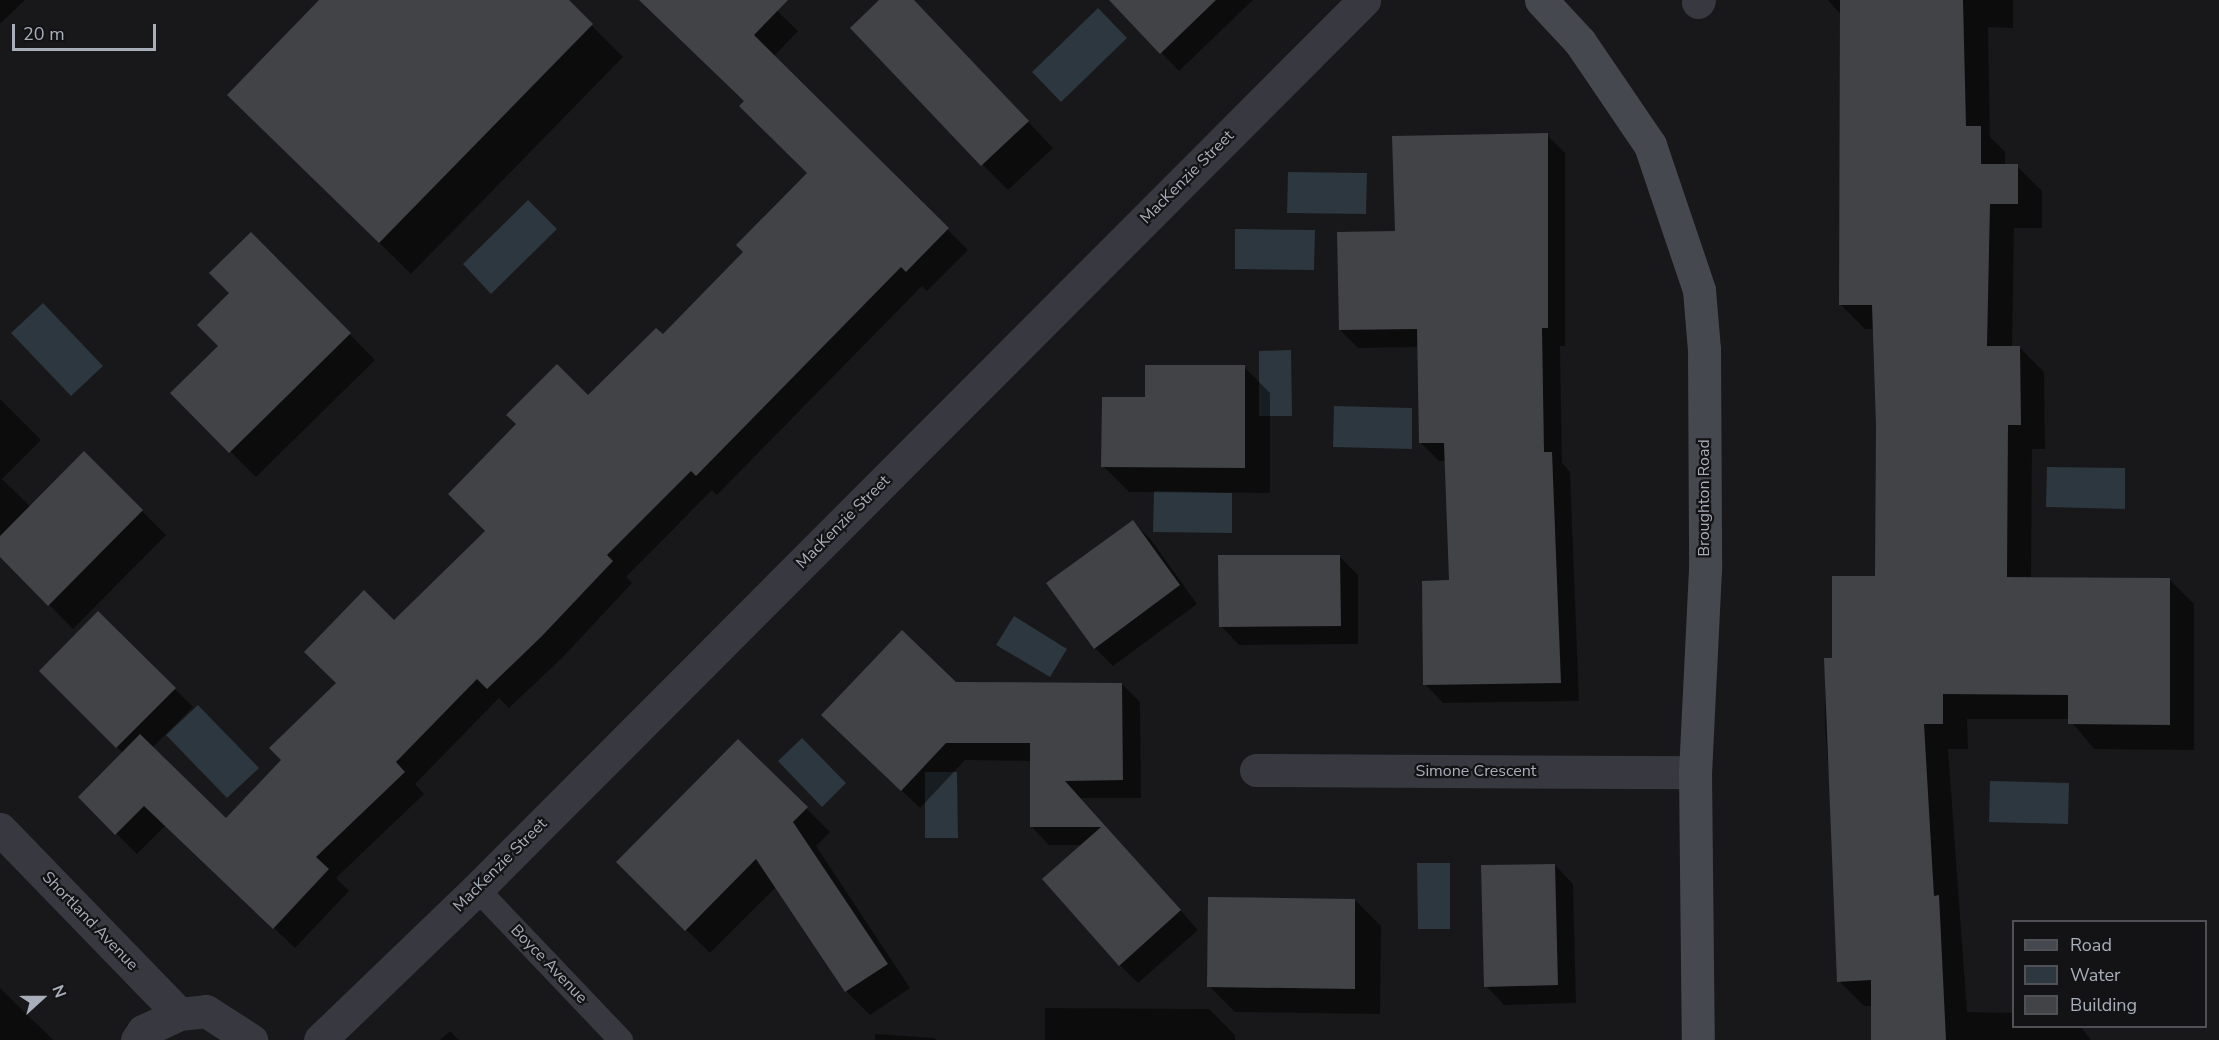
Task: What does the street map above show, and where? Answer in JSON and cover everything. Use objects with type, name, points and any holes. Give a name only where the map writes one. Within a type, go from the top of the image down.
[{"type":"main road","name":"Broughton Road","points":[[1541,0],[1580,42],[1650,145],[1699,290],[1704,349],[1705,569],[1695,772],[1698,1040]]},
{"type":"street","name":"MacKenzie Street","points":[[320,1040],[477,889],[1364,0]]},
{"type":"street","name":"Simone Crescent","points":[[1256,770],[1695,772]]},
{"type":"street","name":"Shortland Avenue","points":[[0,829],[179,1014]]},
{"type":"street","points":[[137,1040],[144,1030],[179,1014],[206,1011],[251,1040]]},
{"type":"lane","name":"Boyce Avenue","points":[[477,889],[621,1040]]},
{"type":"water","points":[[1098,8],[1127,38],[1061,102],[1032,72]]},
{"type":"water","points":[[1288,172],[1367,173],[1366,214],[1287,213]]},
{"type":"water","points":[[528,200],[557,229],[491,294],[463,264]]},
{"type":"water","points":[[1235,229],[1315,230],[1314,270],[1235,269]]},
{"type":"water","points":[[43,303],[103,366],[71,396],[11,333]]},
{"type":"water","points":[[1291,350],[1292,416],[1259,416],[1259,351]]},
{"type":"water","points":[[1334,406],[1412,408],[1412,449],[1333,447]]},
{"type":"water","points":[[2047,467],[2125,468],[2125,509],[2046,507]]},
{"type":"water","points":[[1154,491],[1232,493],[1232,533],[1153,532]]},
{"type":"water","points":[[1014,616],[1067,649],[1050,677],[996,645]]},
{"type":"water","points":[[198,705],[259,768],[227,798],[166,735]]},
{"type":"water","points":[[802,738],[846,783],[822,807],[778,761]]},
{"type":"water","points":[[925,772],[957,772],[958,838],[925,838]]},
{"type":"water","points":[[1990,781],[2069,783],[2068,824],[1989,822]]},
{"type":"water","points":[[1417,863],[1450,863],[1450,929],[1418,929]]},
{"type":"building","points":[[319,0],[569,0],[593,24],[379,243],[227,95]]},
{"type":"building","points":[[639,0],[788,0],[754,35],[949,228],[906,272],[901,267],[696,476],[691,471],[607,555],[613,561],[542,636],[487,689],[477,679],[396,762],[405,772],[316,857],[329,869],[273,929],[144,806],[115,835],[78,797],[140,734],[226,818],[281,760],[269,748],[336,683],[304,652],[364,590],[394,620],[485,531],[448,494],[516,424],[506,415],[557,364],[588,395],[656,328],[663,334],[743,252],[736,245],[807,173],[739,106],[744,101]]},
{"type":"building","points":[[879,0],[914,0],[1029,121],[981,166],[850,28]]},
{"type":"building","points":[[1109,0],[1216,0],[1160,54]]},
{"type":"building","points":[[1840,0],[1963,0],[1966,126],[1981,126],[1981,164],[2018,164],[2018,204],[1990,204],[1987,346],[2020,346],[2021,425],[2008,425],[2007,577],[2170,578],[2170,725],[2068,724],[2068,695],[1943,694],[1943,724],[1924,724],[1934,896],[1939,895],[1946,1040],[1871,1040],[1871,980],[1837,982],[1824,658],[1832,658],[1832,576],[1875,576],[1876,426],[1872,305],[1839,305]]},
{"type":"building","points":[[1548,133],[1548,328],[1542,328],[1544,452],[1552,452],[1561,683],[1423,685],[1422,581],[1449,580],[1444,443],[1419,443],[1417,329],[1339,330],[1337,232],[1395,231],[1392,136]]},
{"type":"building","points":[[251,232],[351,333],[229,453],[170,393],[218,346],[197,325],[229,293],[209,273]]},
{"type":"building","points":[[1145,365],[1245,365],[1245,468],[1101,467],[1102,397],[1145,397]]},
{"type":"building","points":[[84,451],[143,510],[48,606],[0,557],[0,536]]},
{"type":"building","points":[[1133,520],[1180,585],[1094,649],[1046,583]]},
{"type":"building","points":[[1218,555],[1340,555],[1341,626],[1219,627]]},
{"type":"building","points":[[98,611],[176,688],[116,748],[39,671]]},
{"type":"building","points":[[902,630],[956,682],[1122,683],[1123,780],[1065,781],[1181,910],[1119,966],[1042,879],[1101,827],[1030,827],[1030,743],[946,743],[901,791],[821,715]]},
{"type":"building","points":[[738,739],[808,807],[793,822],[888,964],[845,992],[756,859],[685,931],[616,862]]},
{"type":"building","points":[[1555,864],[1558,985],[1484,987],[1481,865]]},
{"type":"building","points":[[1208,897],[1355,899],[1355,989],[1207,987]]}]
